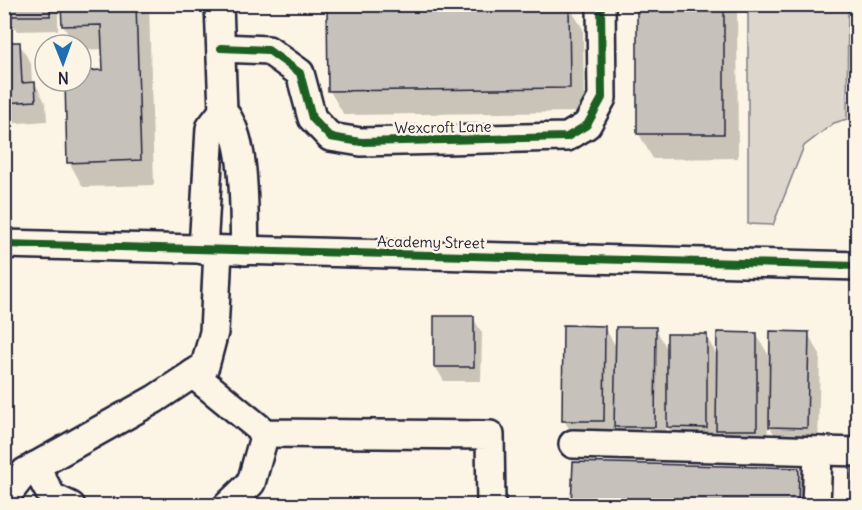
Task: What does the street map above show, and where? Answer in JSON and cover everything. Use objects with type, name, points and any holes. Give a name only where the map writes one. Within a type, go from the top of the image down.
[{"type":"street","points":[[219,4],[223,111],[231,120],[238,149],[245,251]]},
{"type":"street","name":"Wexcroft Lane","points":[[221,48],[268,50],[300,73],[312,117],[330,137],[362,142],[567,137],[587,125],[602,98],[601,4]]},
{"type":"street","points":[[4,499],[25,472],[155,399],[205,366],[214,332],[210,250],[210,129],[214,120],[223,111]]},
{"type":"street","name":"Academy Street","points":[[4,244],[858,266]]},
{"type":"street","points":[[193,374],[265,433],[490,435],[491,506]]},
{"type":"street","points":[[227,506],[251,483],[265,433]]},
{"type":"street","points":[[573,444],[858,452]]},
{"type":"street","points":[[816,506],[818,451]]},
{"type":"street","points":[[35,466],[52,497],[70,506]]},
{"type":"shaded area","points":[[748,5],[848,5],[847,119],[834,123],[804,146],[773,225],[748,224]]},
{"type":"building","points":[[7,4],[50,4],[50,16],[7,16]]},
{"type":"building","points":[[61,4],[136,4],[141,160],[67,163],[65,93],[93,93],[93,70],[103,70],[101,25],[62,26]]},
{"type":"building","points":[[418,4],[418,10],[443,10],[442,4],[569,4],[570,88],[328,91],[327,5]]},
{"type":"building","points":[[637,4],[724,4],[724,134],[637,134]]},
{"type":"building","points":[[4,42],[20,42],[22,83],[33,82],[36,101],[4,103]]},
{"type":"building","points":[[434,316],[474,316],[474,367],[434,367]]},
{"type":"building","points":[[563,325],[605,326],[604,421],[562,421]]},
{"type":"building","points":[[616,327],[656,327],[655,427],[614,427]]},
{"type":"building","points":[[770,331],[809,332],[807,428],[769,427]]},
{"type":"building","points":[[717,332],[757,333],[757,430],[716,430]]},
{"type":"building","points":[[667,334],[707,334],[707,428],[667,427]]},
{"type":"building","points":[[855,335],[858,335],[858,427],[854,427]]},
{"type":"building","points":[[573,462],[799,468],[798,506],[571,506]]},
{"type":"building","points":[[852,464],[858,464],[858,506],[852,506]]},
{"type":"cycle path","points":[[221,48],[268,50],[300,73],[312,118],[330,137],[361,142],[567,137],[587,125],[602,98],[601,4]]},
{"type":"cycle path","points":[[4,244],[858,266]]}]
